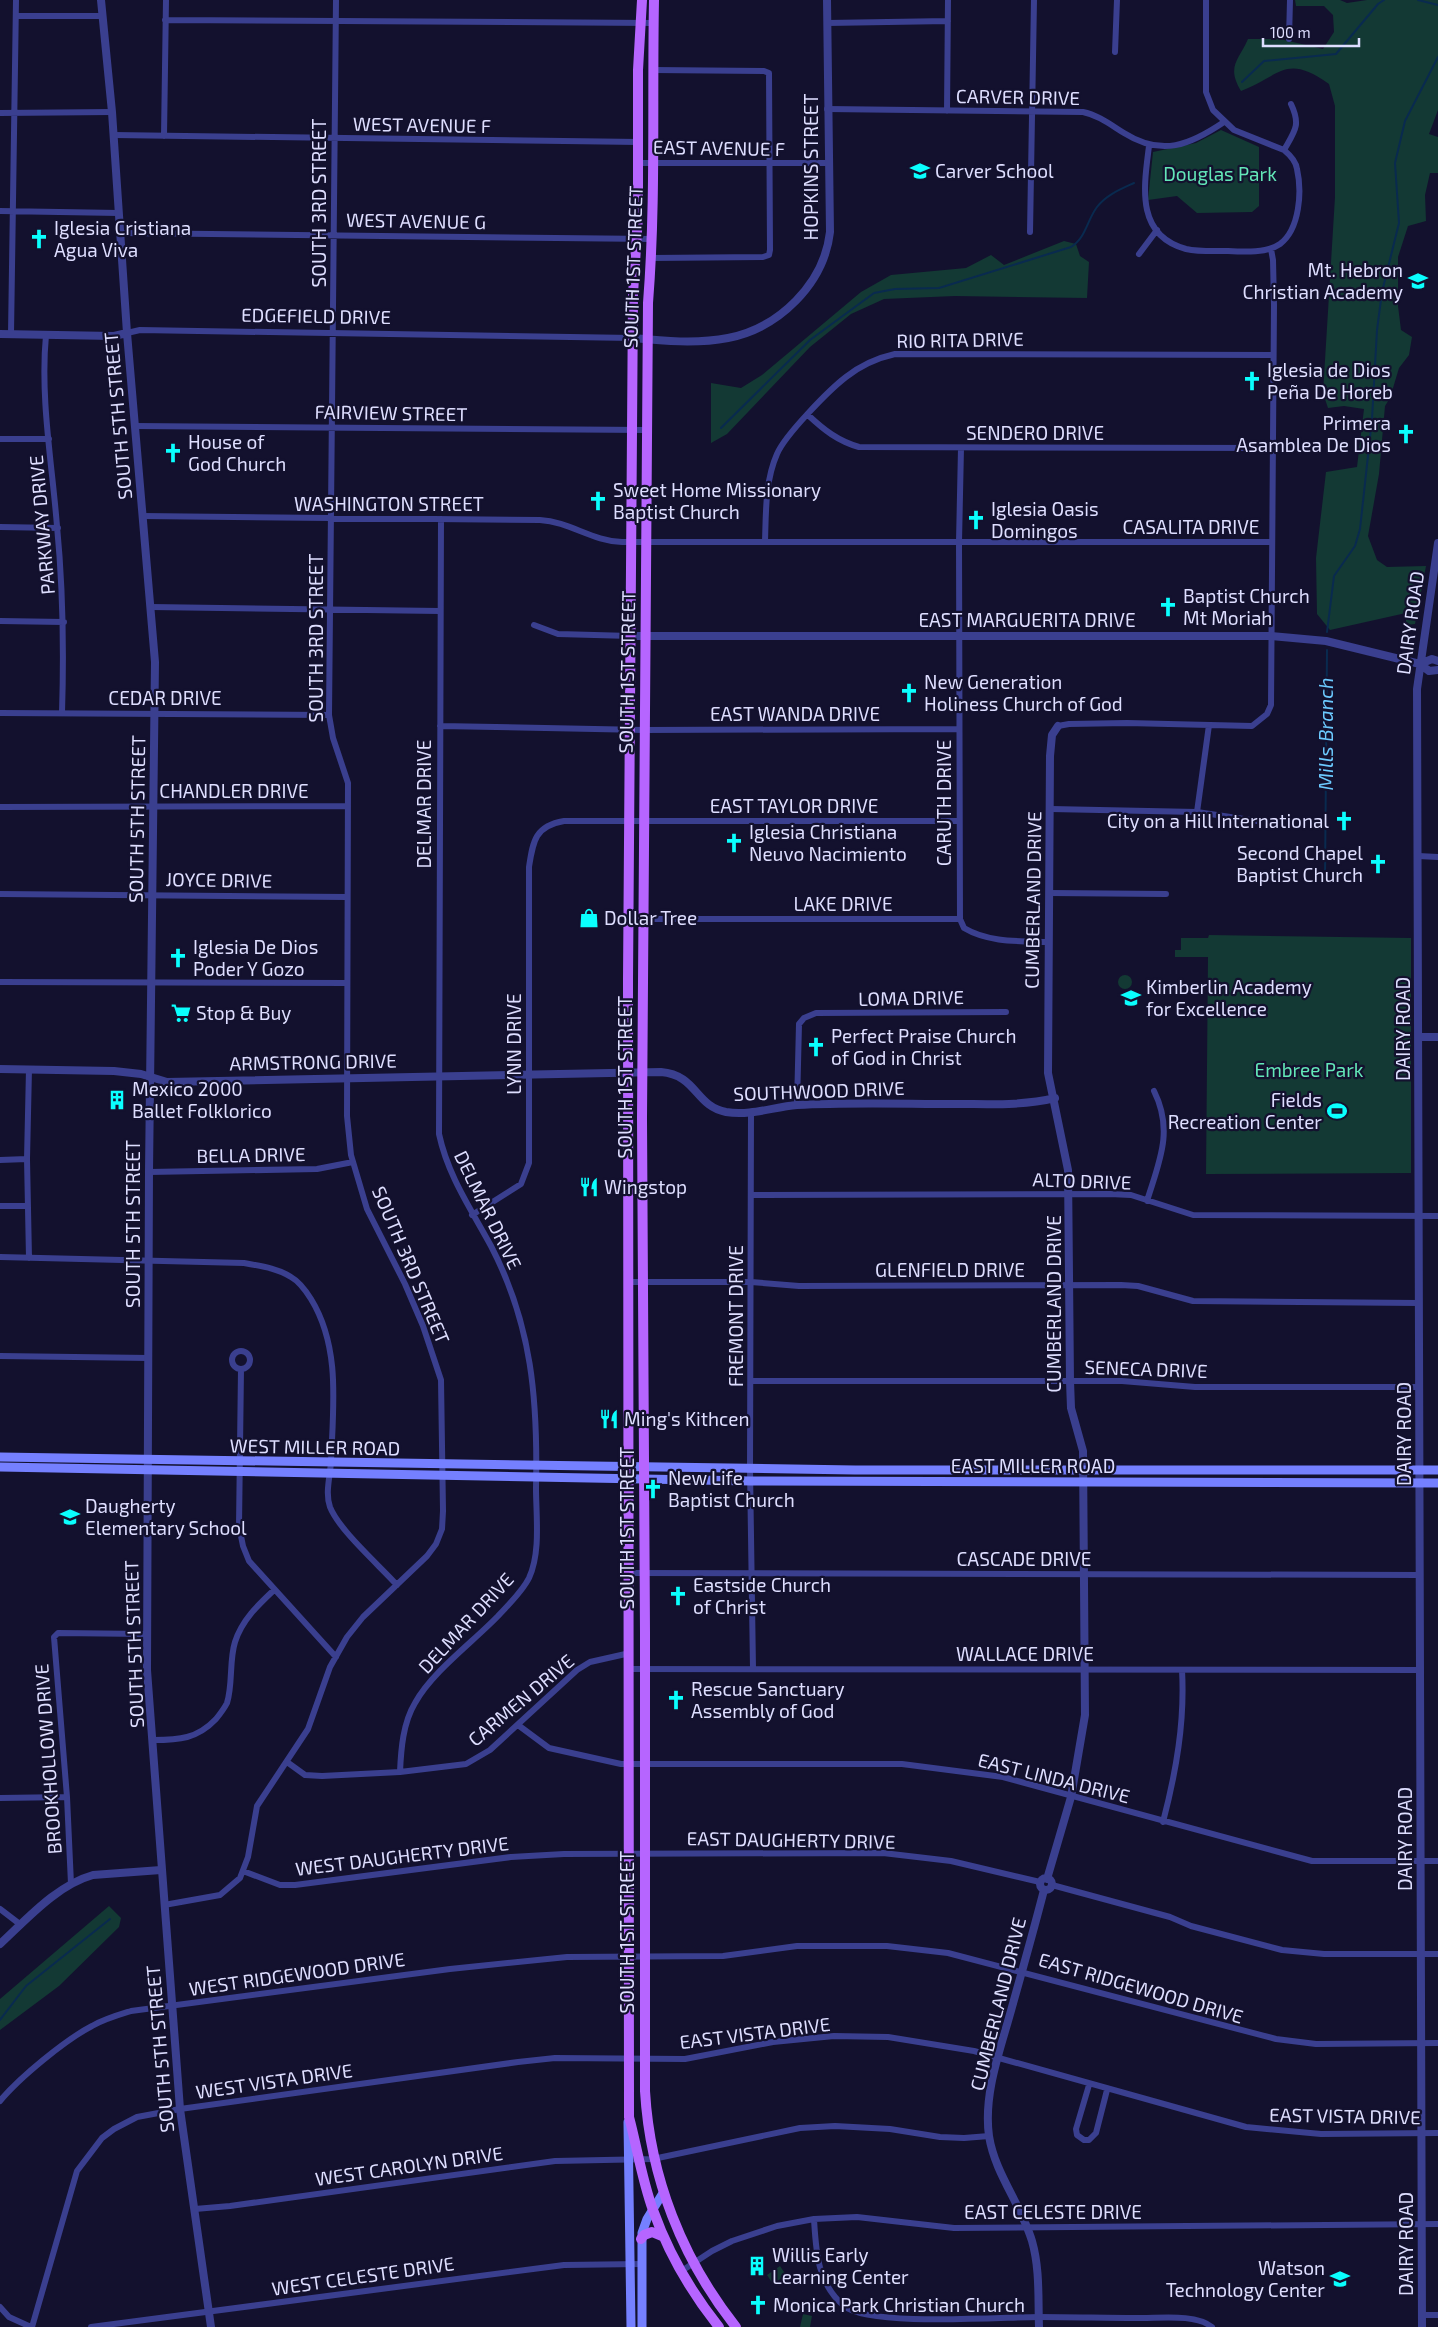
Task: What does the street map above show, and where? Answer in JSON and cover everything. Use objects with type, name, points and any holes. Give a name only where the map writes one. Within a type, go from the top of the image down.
[{"type":"main road","name":"SOUTH 1ST STREET","points":[[631,2327],[628,2160],[628,1765],[630,1653],[628,1574],[628,919],[633,338],[639,163],[638,70],[642,0]]},
{"type":"main road","name":"SOUTH 1ST STREET","points":[[654,0],[652,239],[647,339],[643,822],[644,2059],[646,2113],[653,2159],[663,2193],[702,2279],[736,2327]]},
{"type":"main road","points":[[628,1176],[642,1176]]},
{"type":"main road","points":[[629,1388],[644,1388]]},
{"type":"main road","name":"WEST MILLER ROAD","points":[[0,1457],[629,1468]]},
{"type":"main road","name":"WEST MILLER ROAD","points":[[0,1467],[629,1479]]},
{"type":"main road","name":"EAST MILLER ROAD","points":[[629,1468],[644,1473],[751,1481],[1438,1483]]},
{"type":"main road","name":"EAST MILLER ROAD","points":[[629,1479],[644,1473],[750,1469],[918,1471],[1438,1470]]},
{"type":"main road","points":[[918,1471],[918,1482]]},
{"type":"main road","points":[[1259,1471],[1259,1483]]},
{"type":"main road","name":"SOUTH 1ST STREET","points":[[629,2117],[652,2209],[680,2272],[719,2327]]},
{"type":"main road","points":[[642,2327],[641,2239],[644,2226],[652,2209],[663,2193]]},
{"type":"main road","points":[[641,2239],[644,2235],[652,2232],[664,2236]]},
{"type":"street","points":[[11,334],[16,113],[16,0]]},
{"type":"street","name":"SOUTH 5TH STREET","points":[[101,0],[114,135],[127,333],[155,662],[146,1634],[161,1870],[180,2109],[211,2327]]},
{"type":"street","points":[[164,136],[166,0]]},
{"type":"street","name":"SOUTH 3RD STREET","points":[[243,1872],[248,1857],[257,1806],[269,1784],[287,1762],[308,1729],[330,1667],[347,1637],[363,1617],[427,1556],[436,1544],[442,1520],[443,1465],[440,1380],[437,1364],[405,1284],[367,1209],[353,1162],[348,1116],[348,783],[333,738],[329,715],[336,0]]},
{"type":"street","name":"HOPKINS STREET","points":[[633,338],[698,341],[727,338],[748,332],[771,321],[793,304],[814,279],[827,250],[830,232],[827,0]]},
{"type":"street","points":[[947,111],[948,0]]},
{"type":"street","points":[[1030,232],[1034,0]]},
{"type":"street","points":[[1115,52],[1117,0]]},
{"type":"street","points":[[1149,146],[1145,201],[1148,216],[1157,230],[1176,244],[1196,251],[1270,249],[1282,243],[1296,222],[1297,168],[1291,156],[1284,150],[1253,140],[1234,130],[1213,110],[1206,92],[1206,0]]},
{"type":"street","points":[[1289,39],[1290,0]]},
{"type":"street","points":[[16,16],[102,16]]},
{"type":"street","points":[[165,20],[653,23]]},
{"type":"street","points":[[827,23],[948,22]]},
{"type":"street","points":[[651,258],[763,257],[769,255],[770,250],[769,73],[764,71],[653,70]]},
{"type":"street","points":[[1284,150],[1297,127],[1297,116],[1292,104]]},
{"type":"street","name":"CARVER DRIVE","points":[[827,109],[1083,112],[1094,114],[1136,141],[1149,146],[1167,147],[1185,144],[1204,136],[1224,122]]},
{"type":"street","points":[[0,113],[112,112]]},
{"type":"street","name":"WEST AVENUE F","points":[[114,135],[639,142]]},
{"type":"street","name":"EAST AVENUE F","points":[[639,163],[770,165],[828,163]]},
{"type":"street","points":[[0,211],[119,213]]},
{"type":"street","points":[[1139,254],[1157,230]]},
{"type":"street","name":"WEST AVENUE G","points":[[120,233],[652,239]]},
{"type":"street","points":[[1058,726],[1068,724],[1252,726],[1268,714],[1271,705],[1274,276],[1270,249]]},
{"type":"street","name":"EDGEFIELD DRIVE","points":[[0,334],[114,336],[140,330],[633,338]]},
{"type":"street","name":"PARKWAY DRIVE","points":[[46,335],[44,356],[49,439],[58,528],[64,622],[62,713]]},
{"type":"street","name":"RIO RITA DRIVE","points":[[765,541],[770,475],[785,438],[846,377],[868,364],[894,354],[1273,355]]},
{"type":"street","name":"SENDERO DRIVE","points":[[808,415],[827,432],[844,443],[859,447],[1272,448]]},
{"type":"street","name":"FAIRVIEW STREET","points":[[135,426],[646,430]]},
{"type":"street","points":[[0,439],[49,439]]},
{"type":"street","name":"CARUTH DRIVE","points":[[960,919],[959,542],[961,448]]},
{"type":"street","name":"WASHINGTON STREET","points":[[142,516],[551,520],[600,540],[631,542]]},
{"type":"street","name":"DELMAR DRIVE","points":[[400,1772],[404,1734],[414,1703],[434,1679],[519,1594],[529,1577],[535,1552],[537,1413],[533,1372],[512,1295],[491,1246],[472,1215],[448,1167],[442,1151],[439,1134],[441,519]]},
{"type":"street","points":[[0,527],[58,528]]},
{"type":"street","name":"CASALITA DRIVE","points":[[631,542],[1271,542]]},
{"type":"street","name":"DAIRY ROAD","points":[[1422,2327],[1417,690],[1438,543]]},
{"type":"street","points":[[151,607],[440,611]]},
{"type":"street","points":[[0,621],[64,622]]},
{"type":"street","points":[[534,625],[558,634],[631,636]]},
{"type":"street","name":"EAST MARGUERITA DRIVE","points":[[631,636],[1271,636],[1326,641],[1420,664],[1429,671],[1438,670]]},
{"type":"street","points":[[1420,664],[1432,659],[1438,660]]},
{"type":"street","name":"CEDAR DRIVE","points":[[0,713],[329,715]]},
{"type":"street","points":[[1197,812],[1209,725]]},
{"type":"street","name":"EAST WANDA DRIVE","points":[[440,726],[644,730],[959,729]]},
{"type":"street","name":"CUMBERLAND DRIVE","points":[[1039,2327],[1036,2259],[1027,2227],[995,2161],[989,2136],[990,2093],[1044,1890],[1040,1887],[1046,1882],[1071,1797],[1085,1715],[1084,1471],[1082,1440],[1071,1408],[1070,1194],[1068,1170],[1055,1098],[1048,1073],[1050,756],[1052,735],[1058,726]]},
{"type":"street","name":"CHANDLER DRIVE","points":[[0,807],[348,806]]},
{"type":"street","points":[[1051,808],[1197,812],[1256,821]]},
{"type":"street","name":"EAST TAYLOR DRIVE","points":[[532,845],[541,831],[553,823],[629,821],[959,821]]},
{"type":"street","name":"LYNN DRIVE","points":[[472,1215],[513,1191],[525,1176],[529,1163],[529,867],[532,845]]},
{"type":"street","points":[[1418,856],[1438,857]]},
{"type":"street","points":[[1049,893],[1166,894]]},
{"type":"street","name":"JOYCE DRIVE","points":[[0,894],[347,897]]},
{"type":"street","name":"LAKE DRIVE","points":[[628,919],[960,919]]},
{"type":"street","points":[[960,919],[964,928],[989,938],[1049,942]]},
{"type":"street","points":[[0,982],[347,983]]},
{"type":"street","name":"LOMA DRIVE","points":[[797,1105],[800,1024],[804,1018],[816,1013],[1006,1012]]},
{"type":"street","points":[[1419,1037],[1438,1037]]},
{"type":"street","name":"ARMSTRONG DRIVE","points":[[0,1068],[114,1071],[167,1082],[628,1072]]},
{"type":"street","points":[[28,1258],[27,1159],[29,1069]]},
{"type":"street","name":"SOUTHWOOD DRIVE","points":[[628,1072],[675,1074],[690,1083],[710,1106],[728,1112],[750,1113],[797,1105],[1018,1104],[1055,1098]]},
{"type":"street","points":[[1147,1201],[1164,1144],[1162,1106],[1154,1091]]},
{"type":"street","name":"FREMONT DRIVE","points":[[750,1113],[752,1195],[750,1469],[753,1669]]},
{"type":"street","points":[[0,1160],[27,1159]]},
{"type":"street","name":"BELLA DRIVE","points":[[149,1172],[317,1169],[353,1162]]},
{"type":"street","name":"ALTO DRIVE","points":[[752,1195],[1070,1194],[1131,1196],[1192,1215],[1438,1216]]},
{"type":"street","points":[[0,1206],[28,1206]]},
{"type":"street","points":[[0,1257],[138,1259],[149,1262],[254,1265],[272,1269],[292,1277],[304,1288],[319,1314],[331,1346],[333,1364],[331,1463],[328,1498],[330,1507],[340,1523],[397,1584]]},
{"type":"street","name":"GLENFIELD DRIVE","points":[[628,1282],[751,1282],[799,1286],[1138,1286],[1193,1301],[1419,1303]]},
{"type":"street","points":[[0,1356],[149,1358]]},
{"type":"street","points":[[241,1369],[240,1526],[243,1546],[249,1561],[274,1590],[300,1615],[336,1657]]},
{"type":"street","name":"SENECA DRIVE","points":[[750,1380],[1148,1382],[1195,1387],[1420,1387]]},
{"type":"street","name":"CASCADE DRIVE","points":[[628,1574],[1420,1575]]},
{"type":"street","points":[[153,1740],[181,1740],[194,1736],[208,1727],[222,1712],[227,1702],[234,1642],[252,1611],[274,1590]]},
{"type":"street","name":"BROOKHOLLOW DRIVE","points":[[71,1884],[67,1797],[54,1637],[58,1633],[146,1634]]},
{"type":"street","name":"CARMEN DRIVE","points":[[287,1762],[305,1775],[400,1772],[466,1764],[490,1750],[577,1670],[590,1662],[630,1653]]},
{"type":"street","name":"WALLACE DRIVE","points":[[630,1669],[1421,1670]]},
{"type":"street","points":[[1163,1822],[1173,1784],[1181,1730],[1184,1696],[1182,1670]]},
{"type":"street","name":"EAST LINDA DRIVE","points":[[518,1725],[549,1748],[628,1765],[902,1764],[1003,1777],[1312,1861],[1438,1861]]},
{"type":"street","points":[[0,1798],[67,1797]]},
{"type":"street","name":"EAST DAUGHERTY DRIVE","points":[[628,1854],[883,1853],[951,1861],[1046,1882],[1170,1917],[1191,1926],[1282,1950],[1324,1954],[1438,1954]]},
{"type":"street","name":"WEST DAUGHERTY DRIVE","points":[[243,1872],[280,1885],[296,1885],[511,1857],[628,1854]]},
{"type":"street","points":[[0,1944],[71,1884],[93,1875],[161,1870]]},
{"type":"street","points":[[164,1905],[220,1895],[235,1884],[243,1872]]},
{"type":"street","points":[[0,1909],[21,1925]]},
{"type":"street","name":"EAST RIDGEWOOD DRIVE","points":[[628,1956],[723,1956],[797,1946],[887,1946],[948,1953],[1022,1971],[1247,2034],[1276,2040],[1316,2044],[1438,2043]]},
{"type":"street","name":"WEST RIDGEWOOD DRIVE","points":[[0,2102],[47,2059],[92,2026],[131,2011],[460,1968],[567,1957],[628,1956]]},
{"type":"street","name":"EAST VISTA DRIVE","points":[[629,2058],[685,2059],[773,2042],[834,2036],[888,2037],[974,2051],[1089,2085],[1246,2127],[1321,2134],[1438,2133]]},
{"type":"street","name":"WEST VISTA DRIVE","points":[[31,2327],[77,2171],[102,2138],[114,2129],[137,2117],[180,2109],[518,2062],[555,2058],[629,2058]]},
{"type":"street","points":[[1089,2085],[1076,2129],[1077,2135],[1084,2140],[1089,2140],[1096,2133],[1107,2090]]},
{"type":"street","name":"WEST CAROLYN DRIVE","points":[[194,2209],[230,2206],[555,2161],[653,2159],[800,2128],[835,2126],[890,2129],[940,2138],[989,2136]]},
{"type":"street","name":"EAST CELESTE DRIVE","points":[[680,2272],[712,2251],[749,2235],[777,2226],[814,2219],[857,2217],[954,2228],[1438,2224]]},
{"type":"street","points":[[814,2219],[817,2256],[823,2278],[834,2296],[853,2312],[887,2317],[1196,2320],[1204,2321],[1212,2327]]},
{"type":"street","name":"WEST CELESTE DRIVE","points":[[90,2327],[564,2265],[641,2264]]},
{"type":"street","points":[[0,2307],[9,2317],[31,2327]]},
{"type":"street","points":[[1422,2315],[1438,2315]]},
{"type":"green space","points":[[1295,0],[1340,0],[1347,3],[1367,0],[1438,0],[1438,110],[1429,134],[1438,137],[1438,173],[1430,173],[1425,195],[1426,221],[1408,226],[1398,257],[1398,306],[1401,330],[1412,337],[1409,355],[1399,368],[1390,398],[1385,406],[1379,474],[1368,536],[1377,560],[1387,567],[1426,566],[1415,624],[1406,625],[1406,613],[1330,630],[1317,614],[1316,558],[1326,472],[1357,467],[1364,409],[1344,406],[1328,408],[1323,393],[1335,197],[1335,106],[1329,84],[1302,70],[1284,70],[1241,91],[1234,75],[1238,58],[1248,39],[1280,39],[1323,49],[1334,32],[1333,15],[1324,6],[1296,6]]},
{"type":"green space","name":"Douglas Park","points":[[1221,130],[1259,147],[1259,206],[1252,212],[1197,213],[1177,196],[1148,200],[1153,152],[1196,143]]},
{"type":"green space","points":[[1064,241],[1076,244],[1080,256],[1089,262],[1087,298],[955,296],[884,299],[851,314],[810,347],[727,434],[711,443],[711,383],[741,388],[762,375],[861,292],[891,275],[966,268],[991,255],[1004,265]]},
{"type":"green space","name":"Embree Park","points":[[1209,935],[1411,938],[1411,1173],[1206,1174],[1208,957],[1175,957],[1175,950],[1181,950],[1181,938],[1208,938]]},
{"type":"green space","points":[[1125,975],[1130,977],[1132,982],[1130,987],[1125,989],[1120,987],[1118,982],[1120,977]]},
{"type":"green space","points":[[109,1906],[121,1918],[119,1927],[59,1986],[0,2030],[0,1999]]},
{"type":"green space","points":[[780,2266],[786,2275],[773,2284],[767,2275]]},
{"type":"green space","points":[[803,2314],[812,2316],[810,2327],[800,2327]]},
{"type":"waterway","points":[[1242,82],[1264,61],[1336,54],[1378,4],[1384,0]]},
{"type":"waterway","points":[[1418,0],[1438,5]]},
{"type":"waterway","name":"Mills Branch","points":[[1327,632],[1334,576],[1355,546],[1360,529],[1372,419],[1377,330],[1382,292],[1399,223],[1395,163],[1405,121],[1438,57]]},
{"type":"waterway","points":[[721,428],[810,340],[874,293],[895,289],[939,288],[1071,247],[1080,239],[1094,212],[1101,203],[1114,193],[1134,183]]},
{"type":"waterway","name":"Mills Branch","points":[[1325,878],[1327,650]]},
{"type":"waterway","points":[[0,2020],[26,1986],[110,1919]]},
{"type":"place","name":"Carver School","points":[[920,171]]},
{"type":"place","name":"Iglesia Cristiana Agua Viva","points":[[39,239]]},
{"type":"place","name":"Mt. Hebron Christian Academy","points":[[1418,281]]},
{"type":"place","name":"Iglesia de Dios Peña De Horeb","points":[[1252,381]]},
{"type":"place","name":"Primera Asamblea De Dios","points":[[1406,434]]},
{"type":"place","name":"House of God Church","points":[[173,453]]},
{"type":"place","name":"Sweet Home Missionary Baptist Church","points":[[598,501]]},
{"type":"place","name":"Iglesia Oasis Domingos","points":[[976,520]]},
{"type":"place","name":"Baptist Church Mt Moriah","points":[[1168,607]]},
{"type":"place","name":"New Generation Holiness Church of God","points":[[909,693]]},
{"type":"place","name":"City on a Hill International","points":[[1344,821]]},
{"type":"place","name":"Iglesia Christiana Neuvo Nacimiento","points":[[734,843]]},
{"type":"place","name":"Second Chapel Baptist Church","points":[[1378,864]]},
{"type":"place","name":"Dollar Tree","points":[[589,918]]},
{"type":"place","name":"Iglesia De Dios Poder Y Gozo","points":[[178,958]]},
{"type":"place","name":"Kimberlin Academy for Excellence","points":[[1131,998]]},
{"type":"place","name":"Stop & Buy","points":[[181,1013]]},
{"type":"place","name":"Perfect Praise Church of God in Christ","points":[[816,1047]]},
{"type":"place","name":"Mexico 2000 Ballet Folklorico","points":[[117,1100]]},
{"type":"place","name":"Fields Recreation Center","points":[[1337,1111]]},
{"type":"place","name":"Wingstop","points":[[589,1187]]},
{"type":"place","name":"Ming's Kithcen","points":[[609,1419]]},
{"type":"place","name":"New Life Baptist Church","points":[[653,1489]]},
{"type":"place","name":"Daugherty Elementary School","points":[[70,1517]]},
{"type":"place","name":"Eastside Church of Christ","points":[[678,1596]]},
{"type":"place","name":"Rescue Sanctuary Assembly of God","points":[[676,1700]]},
{"type":"place","name":"Willis Early Learning Center","points":[[757,2266]]},
{"type":"place","name":"Watson Technology Center","points":[[1340,2279]]},
{"type":"place","name":"Monica Park Christian Church","points":[[758,2305]]}]
